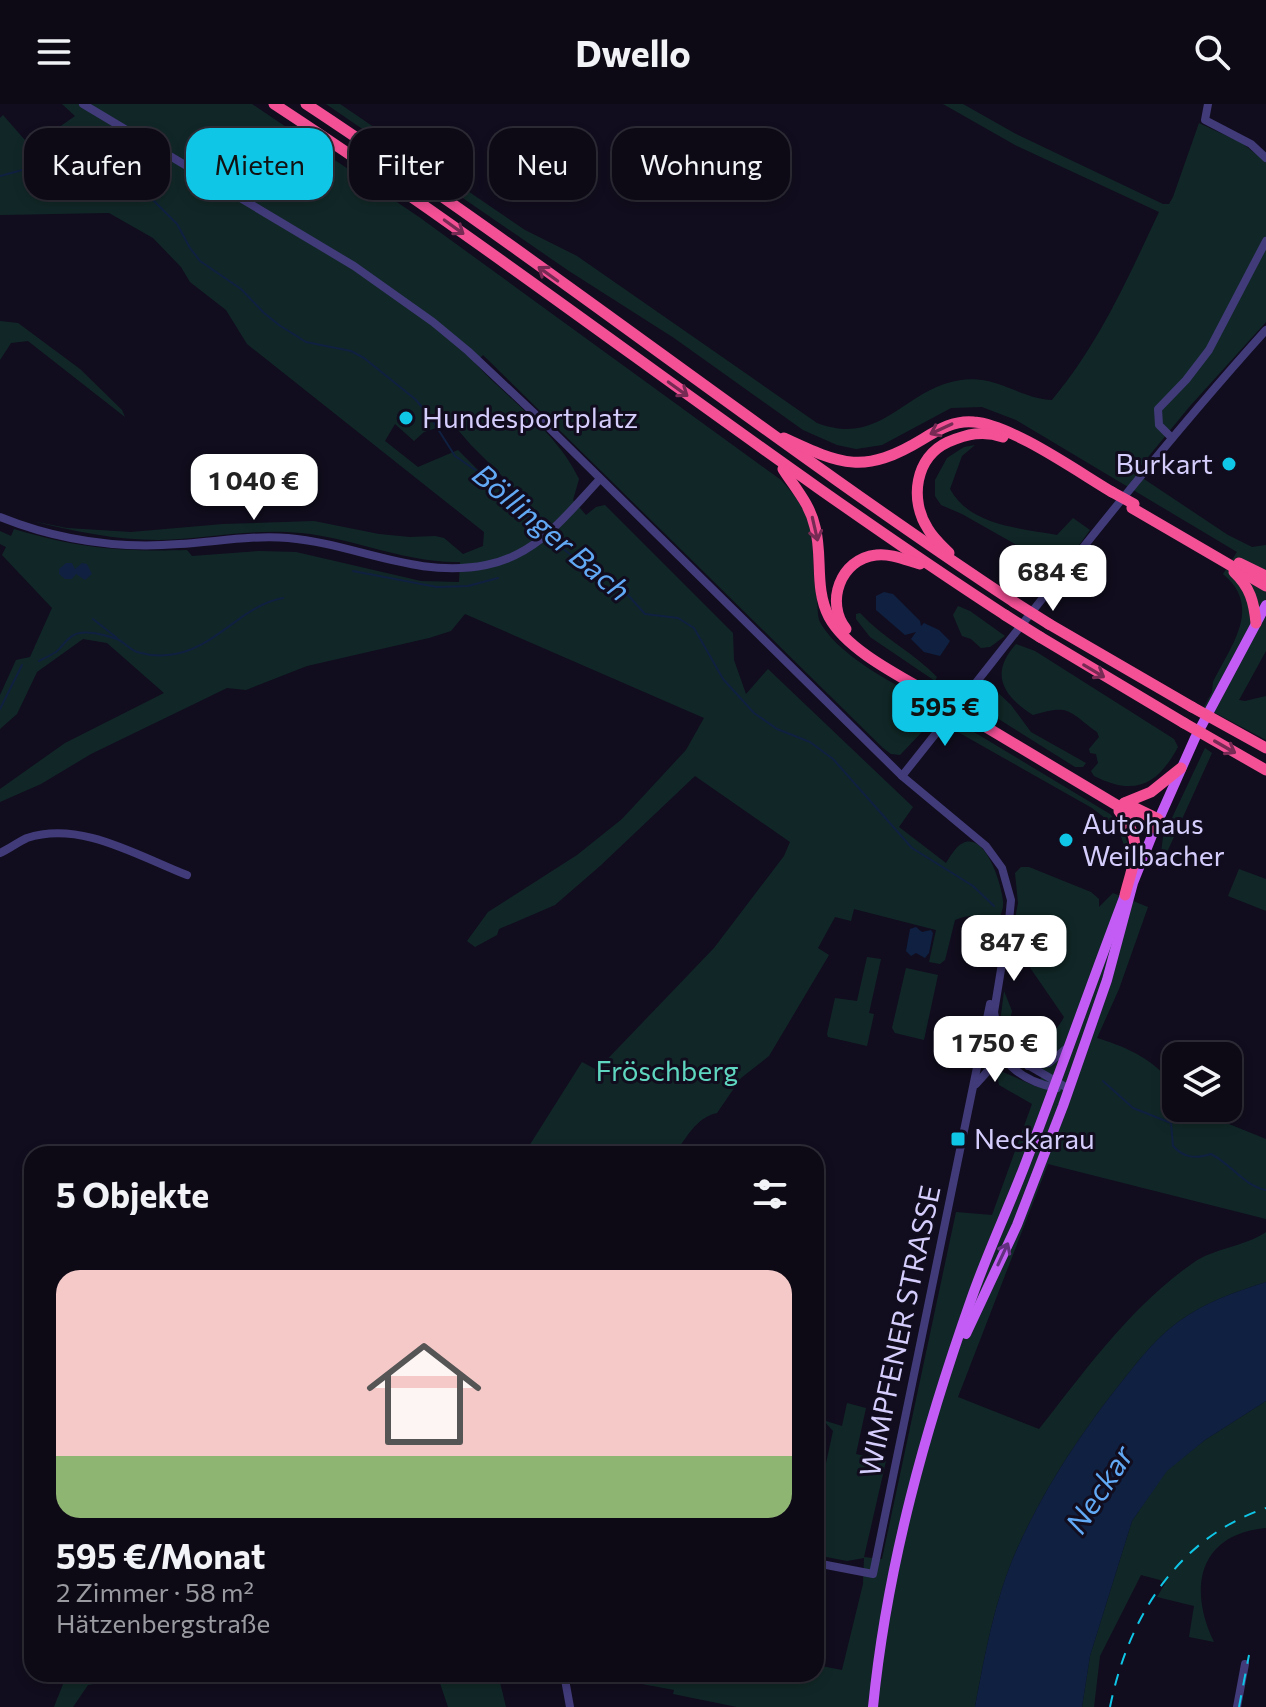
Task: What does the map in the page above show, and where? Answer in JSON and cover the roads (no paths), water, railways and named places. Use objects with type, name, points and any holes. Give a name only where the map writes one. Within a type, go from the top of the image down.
[{"type":"highway","points":[[274,104],[419,202],[778,461],[932,567],[1040,637],[1266,770]]},
{"type":"highway","points":[[306,104],[449,202],[754,424],[959,566],[1049,624],[1266,748]]},
{"type":"highway","points":[[754,424],[821,456],[855,463],[887,458],[949,425],[978,422],[1016,437],[1111,494]]},
{"type":"highway","points":[[959,566],[928,529],[920,512],[920,473],[926,459],[937,447],[967,434],[999,435],[1266,576]]},
{"type":"highway","points":[[778,461],[812,516],[818,541],[822,598],[837,628],[857,648],[947,700]]},
{"type":"highway","points":[[1133,506],[1266,586]]},
{"type":"highway","points":[[932,567],[886,555],[866,557],[846,572],[835,595],[836,611],[847,631],[872,652],[947,700],[1156,824]]},
{"type":"highway","points":[[1248,567],[1266,563]]},
{"type":"highway","points":[[1225,564],[1248,589],[1254,603],[1256,623]]},
{"type":"highway","points":[[1119,804],[1151,792],[1181,768]]},
{"type":"highway","points":[[1119,804],[1136,840],[1136,853],[1125,895]]},
{"type":"main road","points":[[947,1376],[1017,1225],[1069,1089],[1107,980],[1133,883],[1156,824],[1181,768],[1266,605]]},
{"type":"main road","points":[[873,1707],[876,1669],[898,1543],[972,1295],[1125,895],[1133,883]]},
{"type":"street","name":"WIMPFENER STRASSE","points":[[83,104],[354,266],[396,294],[468,351],[902,776],[978,838],[996,858],[1008,884],[1009,921],[994,1012],[998,1034],[1005,1048],[1001,1057],[979,1078],[971,1098]]},
{"type":"street","points":[[1208,104],[1205,120],[1251,144],[1266,158]]},
{"type":"street","points":[[1172,438],[1159,425],[1158,409],[1209,350],[1266,241]]},
{"type":"street","points":[[902,776],[1172,438],[1266,330]]},
{"type":"street","points":[[0,517],[87,542],[146,545],[289,538],[322,542],[414,567],[433,569],[487,565],[530,548],[552,531],[600,479]]},
{"type":"street","points":[[0,853],[25,839],[40,835],[84,835],[187,875]]},
{"type":"street","name":"WIMPFENER STRASSE","points":[[824,1565],[873,1574],[1009,921]]},
{"type":"street","points":[[987,1018],[991,1037],[1001,1057],[1015,1071],[1069,1089]]},
{"type":"street","points":[[1027,1066],[1049,1063],[1070,1043]]},
{"type":"street","points":[[1005,1048],[1054,1084]]},
{"type":"street","points":[[1237,1707],[1245,1664]]},
{"type":"street","points":[[565,1682],[570,1707]]},
{"type":"water","points":[[66,563],[72,563],[75,569],[82,563],[87,564],[92,574],[85,580],[76,574],[72,579],[65,579],[59,574],[59,569]]},
{"type":"water","points":[[884,592],[893,594],[920,621],[921,626],[924,623],[939,630],[950,641],[940,656],[924,652],[911,639],[916,632],[905,635],[876,610],[876,596]]},
{"type":"water","points":[[916,927],[922,932],[931,930],[933,933],[925,958],[916,953],[911,956],[906,951],[910,929]]},
{"type":"water","points":[[1010,1029],[1026,1039],[1040,1042],[1046,1052],[1033,1055],[1022,1050],[1014,1041]]},
{"type":"water","name":"Neckar","points":[[1266,1282],[1266,1401],[1205,1440],[1167,1471],[1132,1521],[1090,1656],[1082,1707],[975,1707],[992,1626],[1009,1568],[1037,1508],[1085,1431],[1135,1365],[1169,1330],[1210,1303]]},
{"type":"waterway","name":"Böllinger Bach","points":[[0,176],[26,169],[55,171],[86,177],[151,198],[177,224],[200,261],[241,289],[279,325],[306,342],[351,351],[364,358],[415,399],[455,456],[502,488],[542,532]]},
{"type":"waterway","name":"Böllinger Bach","points":[[547,536],[580,562],[619,585],[645,614],[678,618],[694,628],[723,679],[754,713],[777,729],[810,742],[833,759],[912,848],[973,886],[994,906]]},
{"type":"waterway","points":[[353,571],[437,587],[468,586],[498,578]]},
{"type":"waterway","points":[[39,661],[56,652],[78,633],[101,634],[117,639],[134,651],[145,654],[185,652],[200,646],[253,610],[283,598]]},
{"type":"waterway","points":[[93,619],[117,638]]},
{"type":"waterway","points":[[0,709],[22,665]]},
{"type":"waterway","name":"Böllinger Bach","points":[[1103,1081],[1133,1108],[1171,1123],[1173,1146],[1181,1153],[1195,1157],[1211,1154],[1251,1184],[1266,1190]]},
{"type":"railway","points":[[1110,1707],[1129,1643],[1161,1585],[1207,1539],[1234,1522],[1266,1508]]},
{"type":"railway","points":[[1239,1707],[1249,1655]]},
{"type":"place","name":"Hundesportplatz","points":[[406,418]]},
{"type":"place","name":"Burkart","points":[[1229,464]]},
{"type":"place","name":"Autohaus Weilbacher","points":[[1066,840]]},
{"type":"place","name":"Neckarau","points":[[958,1139]]},
{"type":"park label","name":"Fröschberg","points":[[667,1071]]}]
